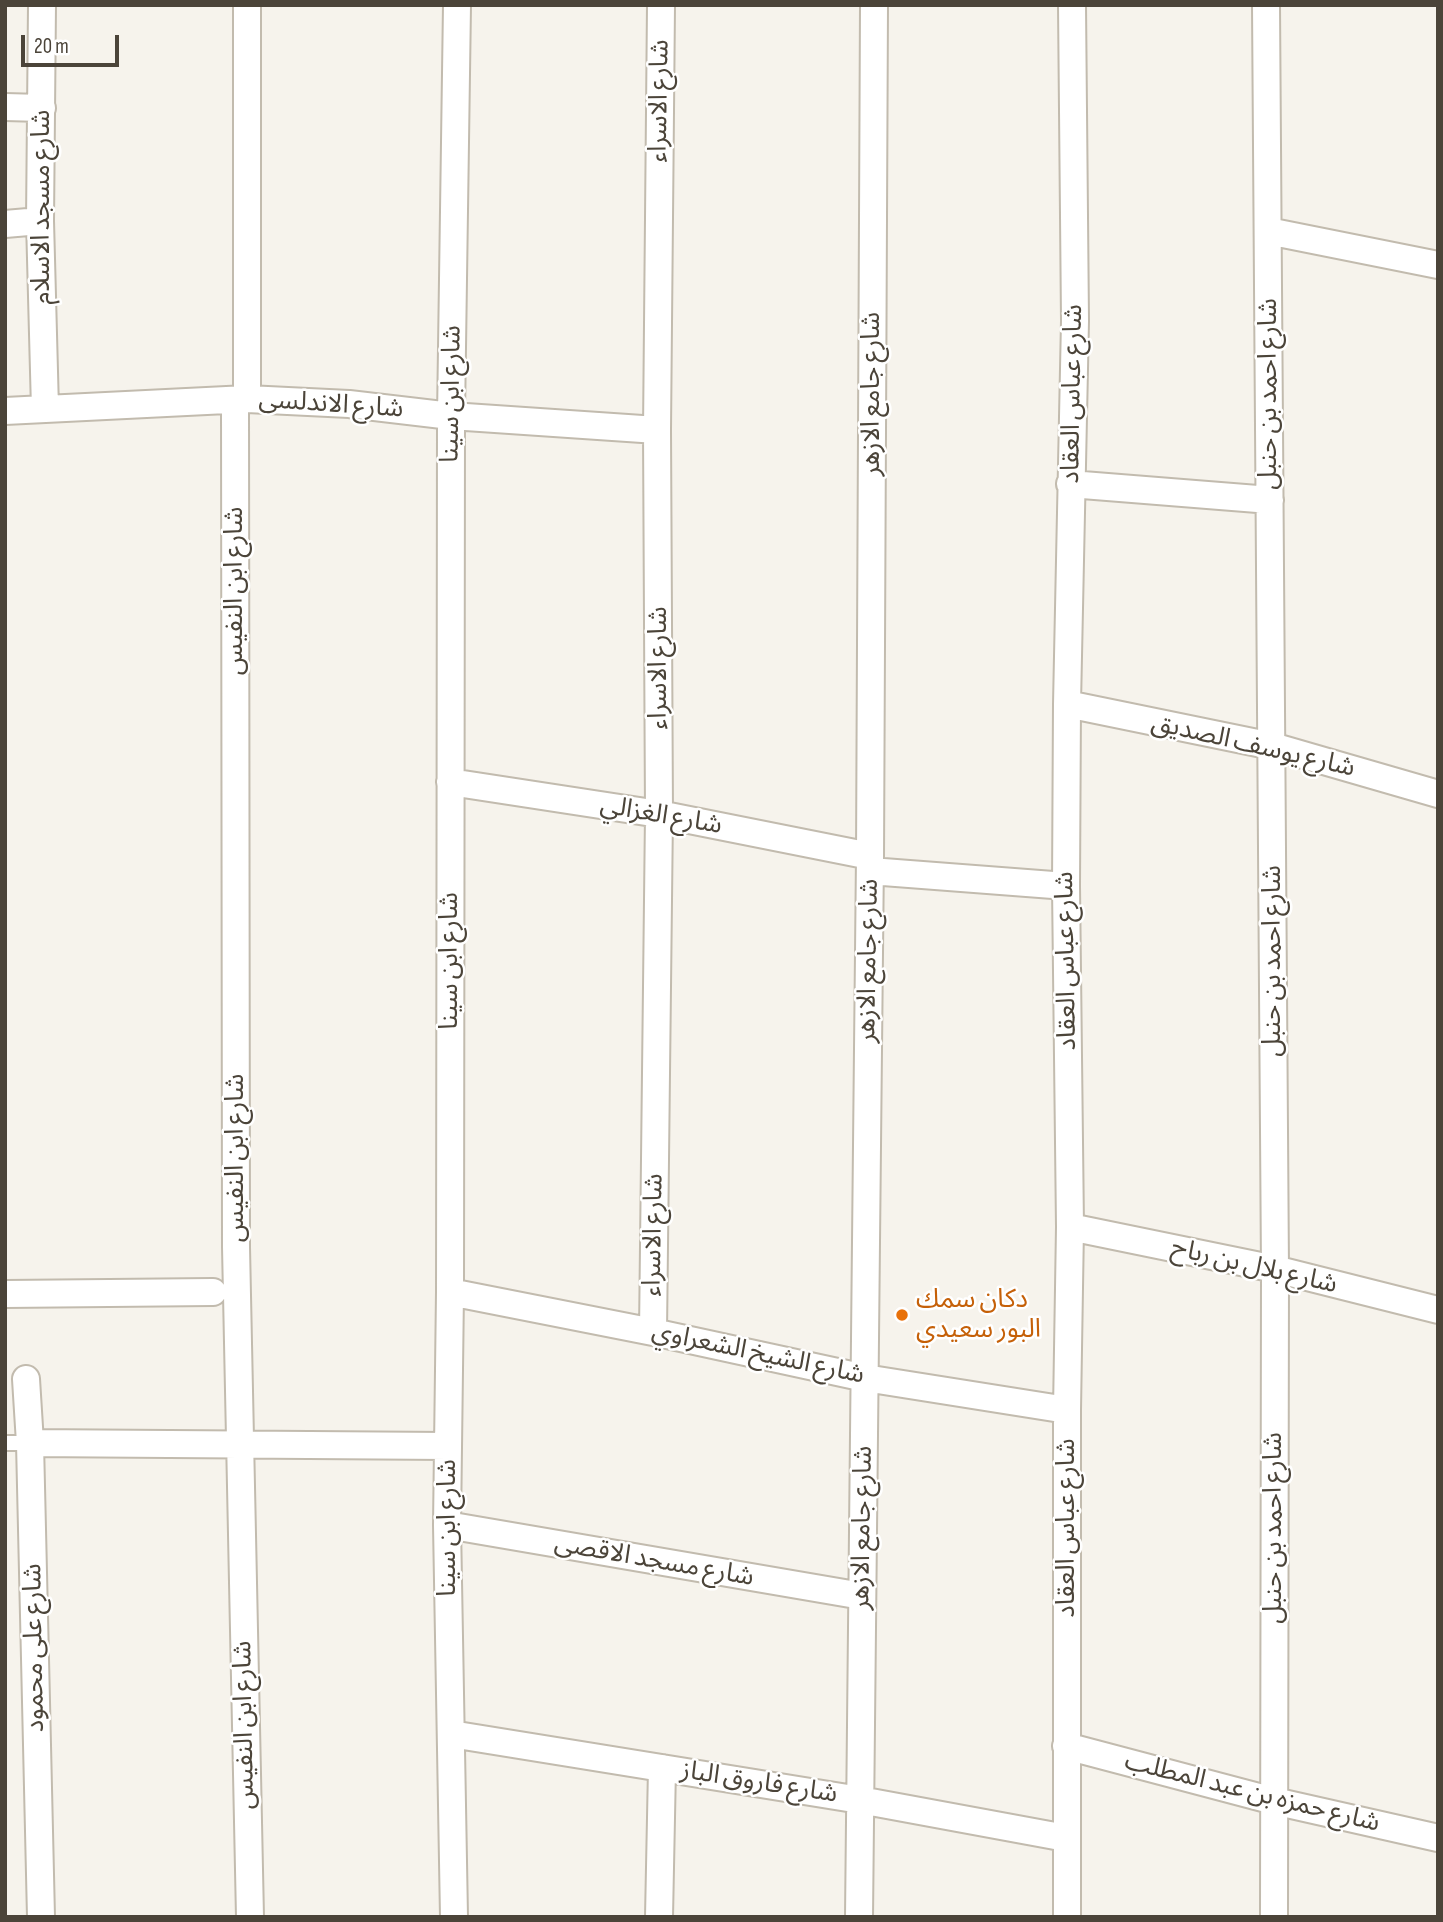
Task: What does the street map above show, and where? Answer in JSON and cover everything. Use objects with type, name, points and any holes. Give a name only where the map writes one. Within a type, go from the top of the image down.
[{"type":"street","name":"شارع مسجد الاسلام","points":[[42,5],[40,220],[44,409]]},
{"type":"street","name":"شارع ابن النفيس","points":[[247,5],[241,399],[236,1247],[250,1917]]},
{"type":"street","name":"شارع ابن سينا","points":[[454,1917],[447,1525],[450,1292],[451,416],[457,5]]},
{"type":"street","name":"شارع الاسراء","points":[[653,1332],[659,814],[657,430],[661,5]]},
{"type":"street","name":"شارع جامع الازهر","points":[[859,1917],[870,863],[874,5]]},
{"type":"street","name":"شارع عباس العقاد","points":[[1067,1917],[1067,1410],[1070,1227],[1066,886],[1070,484],[1075,321],[1072,5]]},
{"type":"street","name":"شارع احمد بن حنبل","points":[[1266,5],[1275,1269],[1274,1917]]},
{"type":"street","points":[[5,107],[42,108]]},
{"type":"street","points":[[5,224],[40,220]]},
{"type":"street","points":[[1268,231],[1438,265]]},
{"type":"street","name":"شارع الاندلسى","points":[[5,411],[241,399],[349,404],[451,416],[657,430]]},
{"type":"street","points":[[1070,484],[1270,500]]},
{"type":"street","name":"شارع يوسف الصديق","points":[[1067,704],[1272,746],[1438,794]]},
{"type":"street","name":"شارع الغزالي","points":[[450,782],[659,814],[870,863],[1066,886]]},
{"type":"street","name":"شارع بلال بن رباح","points":[[1070,1227],[1275,1269],[1438,1310]]},
{"type":"street","points":[[5,1294],[213,1292]]},
{"type":"street","name":"شارع الشيخ الشعراوي","points":[[450,1292],[865,1378],[1067,1410]]},
{"type":"street","name":"شارع على محمود","points":[[26,1378],[18,1443],[41,1917]]},
{"type":"street","points":[[18,1443],[448,1446]]},
{"type":"street","name":"شارع مسجد الاقصى","points":[[447,1525],[862,1596]]},
{"type":"street","name":"شارع فاروق الباز","points":[[451,1734],[860,1800],[1066,1838]]},
{"type":"street","name":"شارع حمزه بن عبد المطلب","points":[[1066,1746],[1274,1801],[1438,1838]]},
{"type":"street","points":[[659,1917],[662,1768]]},
{"type":"place","name":"دكان سمك البور سعيدي","points":[[902,1315]]}]
